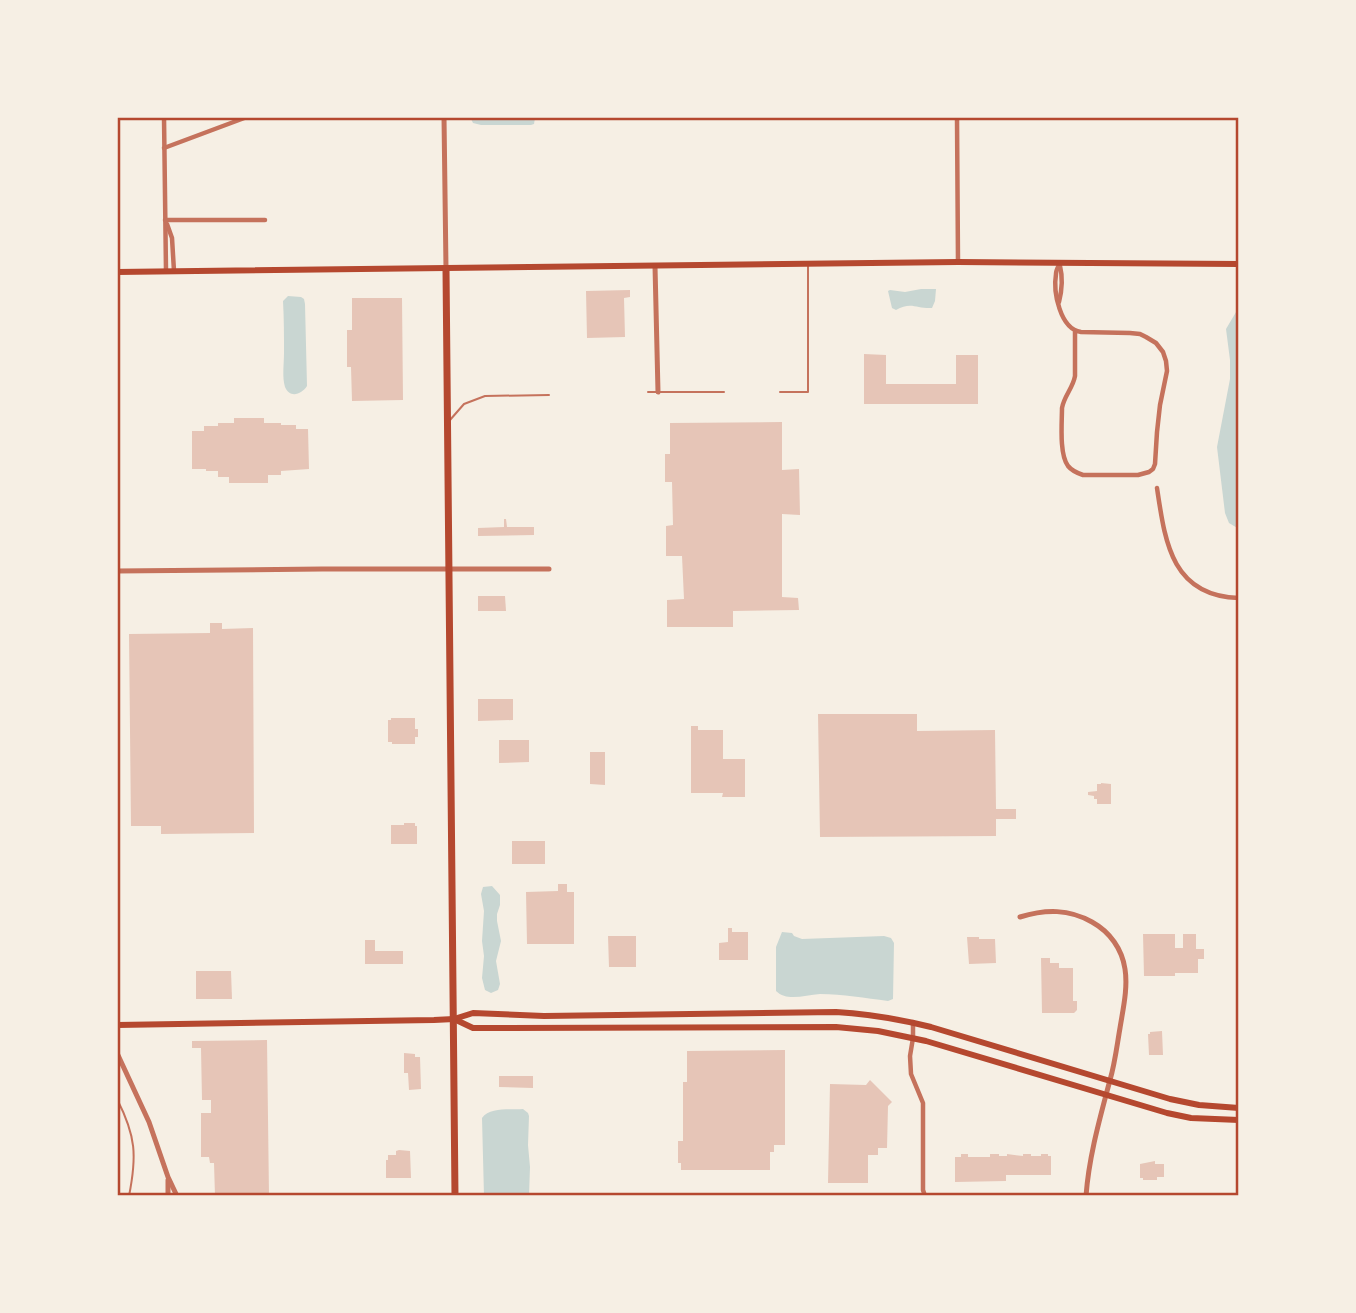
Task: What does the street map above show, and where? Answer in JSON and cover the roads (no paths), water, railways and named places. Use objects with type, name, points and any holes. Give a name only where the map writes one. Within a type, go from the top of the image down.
[{"type":"main road","points":[[117,272],[958,262],[1239,264]]},
{"type":"main road","points":[[446,269],[455,1196]]},
{"type":"main road","points":[[117,1025],[454,1019],[473,1013],[563,1016],[836,1012],[913,1022],[1170,1100],[1239,1108]]},
{"type":"main road","points":[[454,1019],[473,1028],[835,1027],[878,1031],[913,1038],[1144,1107],[1191,1118],[1239,1120]]},
{"type":"street","points":[[164,117],[165,219],[170,271]]},
{"type":"street","points":[[164,148],[247,117]]},
{"type":"street","points":[[444,117],[446,269]]},
{"type":"street","points":[[957,117],[958,262]]},
{"type":"street","points":[[165,219],[265,220]]},
{"type":"street","points":[[1060,263],[1062,292],[1059,303],[1064,320],[1075,331],[1140,334],[1156,343],[1163,352],[1167,371],[1157,432],[1155,464],[1149,472],[1138,475],[1083,475],[1076,473],[1066,464],[1062,408],[1074,382],[1075,331]]},
{"type":"street","points":[[655,266],[658,392]]},
{"type":"street","points":[[1157,488],[1169,549],[1182,572],[1191,582],[1215,594],[1239,598]]},
{"type":"street","points":[[117,571],[549,569]]},
{"type":"street","points":[[1020,917],[1059,911],[1079,915],[1108,934],[1119,951],[1125,970],[1121,1023],[1091,1157],[1086,1196]]},
{"type":"street","points":[[913,1022],[911,1074],[923,1103],[925,1196]]},
{"type":"street","points":[[117,1053],[149,1122],[177,1196]]},
{"type":"street","points":[[168,1196],[169,1177]]},
{"type":"lane","points":[[780,392],[808,392],[808,264]]},
{"type":"lane","points":[[648,392],[724,392]]},
{"type":"lane","points":[[447,423],[464,404],[485,396],[549,395]]},
{"type":"lane","points":[[117,1099],[133,1142],[134,1166],[130,1196]]}]
